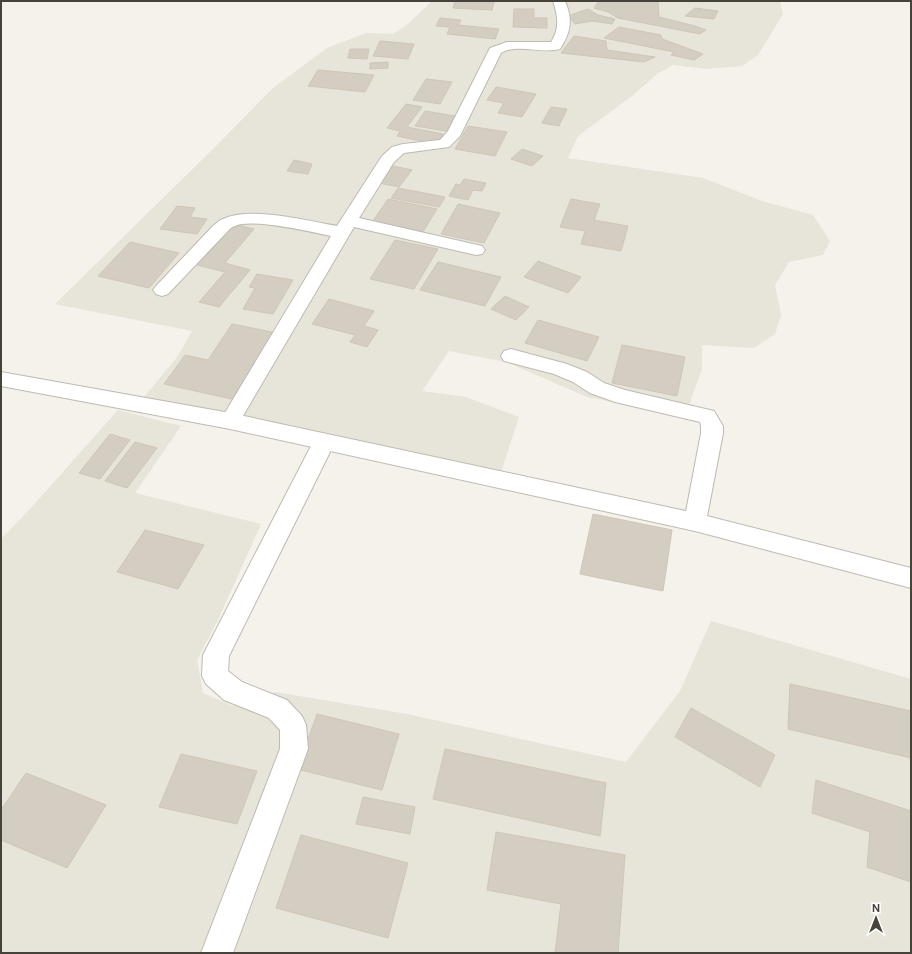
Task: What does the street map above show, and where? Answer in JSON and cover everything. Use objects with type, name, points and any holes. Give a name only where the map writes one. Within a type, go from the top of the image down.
[{"type":"street","points":[[230,421],[345,227],[388,159],[398,150],[408,147],[444,144],[455,133],[495,51],[499,47],[508,45],[546,48],[556,46],[560,40],[565,23],[565,15],[560,1]]},
{"type":"street","points":[[162,290],[219,230],[229,222],[249,219],[266,219],[345,227],[476,250]]},
{"type":"street","points":[[510,356],[560,369],[580,377],[597,388],[622,397],[707,416],[712,426],[712,433],[695,522]]},
{"type":"street","points":[[1,379],[230,421],[695,522],[911,578]]},
{"type":"street","points":[[217,953],[294,749],[294,725],[278,709],[233,691],[215,676],[216,655],[324,442]]},
{"type":"shaded area","points":[[432,1],[780,1],[783,14],[758,55],[742,66],[706,69],[673,65],[657,74],[632,96],[578,136],[568,158],[703,178],[762,201],[813,215],[830,241],[823,255],[789,262],[775,285],[781,315],[775,334],[754,348],[702,345],[702,369],[685,416],[587,397],[506,362],[449,351],[422,391],[466,397],[519,417],[501,472],[375,444],[144,397],[178,356],[192,331],[55,304],[273,88],[327,48],[366,33],[393,34],[408,24]]},
{"type":"shaded area","points":[[118,410],[181,426],[135,493],[261,524],[218,620],[197,660],[203,693],[233,706],[275,692],[407,714],[626,762],[680,691],[711,621],[911,679],[911,953],[1,953],[1,539],[31,508]]},
{"type":"building","points":[[455,1],[494,1],[492,10],[453,8]]},
{"type":"building","points":[[599,1],[658,1],[659,17],[706,30],[700,34],[618,18],[608,12],[594,8]]},
{"type":"building","points":[[695,8],[718,11],[714,19],[685,16]]},
{"type":"building","points":[[514,9],[534,9],[534,18],[547,18],[547,28],[513,27]]},
{"type":"building","points":[[588,9],[598,15],[615,19],[612,24],[592,21],[575,24],[568,16]]},
{"type":"building","points":[[440,18],[461,20],[458,25],[499,29],[495,39],[447,34],[450,27],[436,26]]},
{"type":"building","points":[[619,27],[661,35],[662,39],[703,54],[694,60],[671,55],[674,52],[604,38]]},
{"type":"building","points":[[574,36],[606,41],[607,50],[655,57],[644,62],[561,53]]},
{"type":"building","points":[[380,41],[414,44],[408,59],[373,56]]},
{"type":"building","points":[[350,49],[369,49],[367,59],[348,58]]},
{"type":"building","points":[[388,62],[388,68],[370,69],[370,63]]},
{"type":"building","points":[[318,70],[374,75],[365,92],[308,86]]},
{"type":"building","points":[[426,79],[452,82],[440,104],[413,100]]},
{"type":"building","points":[[496,87],[536,94],[522,117],[498,113],[504,103],[487,100]]},
{"type":"building","points":[[406,104],[422,107],[407,127],[443,134],[436,144],[397,136],[400,131],[387,128]]},
{"type":"building","points":[[551,107],[567,109],[559,126],[542,123]]},
{"type":"building","points":[[425,111],[455,116],[446,131],[415,126]]},
{"type":"building","points":[[468,126],[507,132],[495,156],[455,149]]},
{"type":"building","points":[[522,149],[543,156],[532,166],[511,159]]},
{"type":"building","points":[[294,160],[312,164],[308,174],[287,171]]},
{"type":"building","points":[[393,166],[412,170],[399,187],[379,183]]},
{"type":"building","points":[[464,179],[486,183],[482,191],[473,190],[468,200],[449,196],[456,184],[460,185]]},
{"type":"building","points":[[398,188],[445,197],[439,207],[391,198]]},
{"type":"building","points":[[388,199],[437,209],[421,235],[371,224]]},
{"type":"building","points":[[571,199],[600,204],[594,220],[628,226],[621,251],[581,244],[585,231],[560,227]]},
{"type":"building","points":[[458,204],[500,213],[484,243],[441,234]]},
{"type":"building","points":[[177,206],[195,208],[190,217],[207,219],[197,234],[160,229]]},
{"type":"building","points":[[230,223],[254,229],[225,263],[250,270],[219,307],[199,302],[225,272],[193,264]]},
{"type":"building","points":[[395,240],[438,249],[414,289],[370,279]]},
{"type":"building","points":[[130,242],[179,253],[149,288],[98,276]]},
{"type":"building","points":[[538,261],[581,277],[568,293],[524,277]]},
{"type":"building","points":[[438,262],[501,277],[485,306],[420,290]]},
{"type":"building","points":[[257,274],[293,280],[273,314],[243,309],[255,288],[249,287]]},
{"type":"building","points":[[505,296],[529,307],[516,320],[491,309]]},
{"type":"building","points":[[329,299],[374,311],[364,326],[378,330],[367,347],[350,342],[355,335],[312,324]]},
{"type":"building","points":[[538,320],[599,337],[587,361],[525,343]]},
{"type":"building","points":[[232,324],[277,333],[236,400],[164,384],[185,355],[208,360]]},
{"type":"building","points":[[622,345],[685,357],[677,396],[612,383]]},
{"type":"building","points":[[110,434],[130,440],[100,479],[79,473]]},
{"type":"building","points":[[135,442],[157,448],[127,488],[105,481]]},
{"type":"building","points":[[593,514],[672,530],[663,591],[580,574]]},
{"type":"building","points":[[145,530],[204,545],[178,589],[117,572]]},
{"type":"building","points":[[790,684],[911,711],[911,758],[788,729]]},
{"type":"building","points":[[691,708],[775,755],[760,787],[675,737]]},
{"type":"building","points":[[317,714],[399,734],[382,790],[297,769]]},
{"type":"building","points":[[445,749],[606,783],[600,836],[433,799]]},
{"type":"building","points":[[181,754],[257,771],[237,824],[159,807]]},
{"type":"building","points":[[26,773],[106,805],[67,868],[1,840],[1,810]]},
{"type":"building","points":[[816,780],[911,811],[911,882],[867,867],[870,832],[812,813]]},
{"type":"building","points":[[363,797],[415,807],[410,834],[356,824]]},
{"type":"building","points":[[496,832],[625,855],[618,953],[555,953],[561,904],[487,890]]},
{"type":"building","points":[[301,835],[408,863],[388,938],[276,908]]}]
